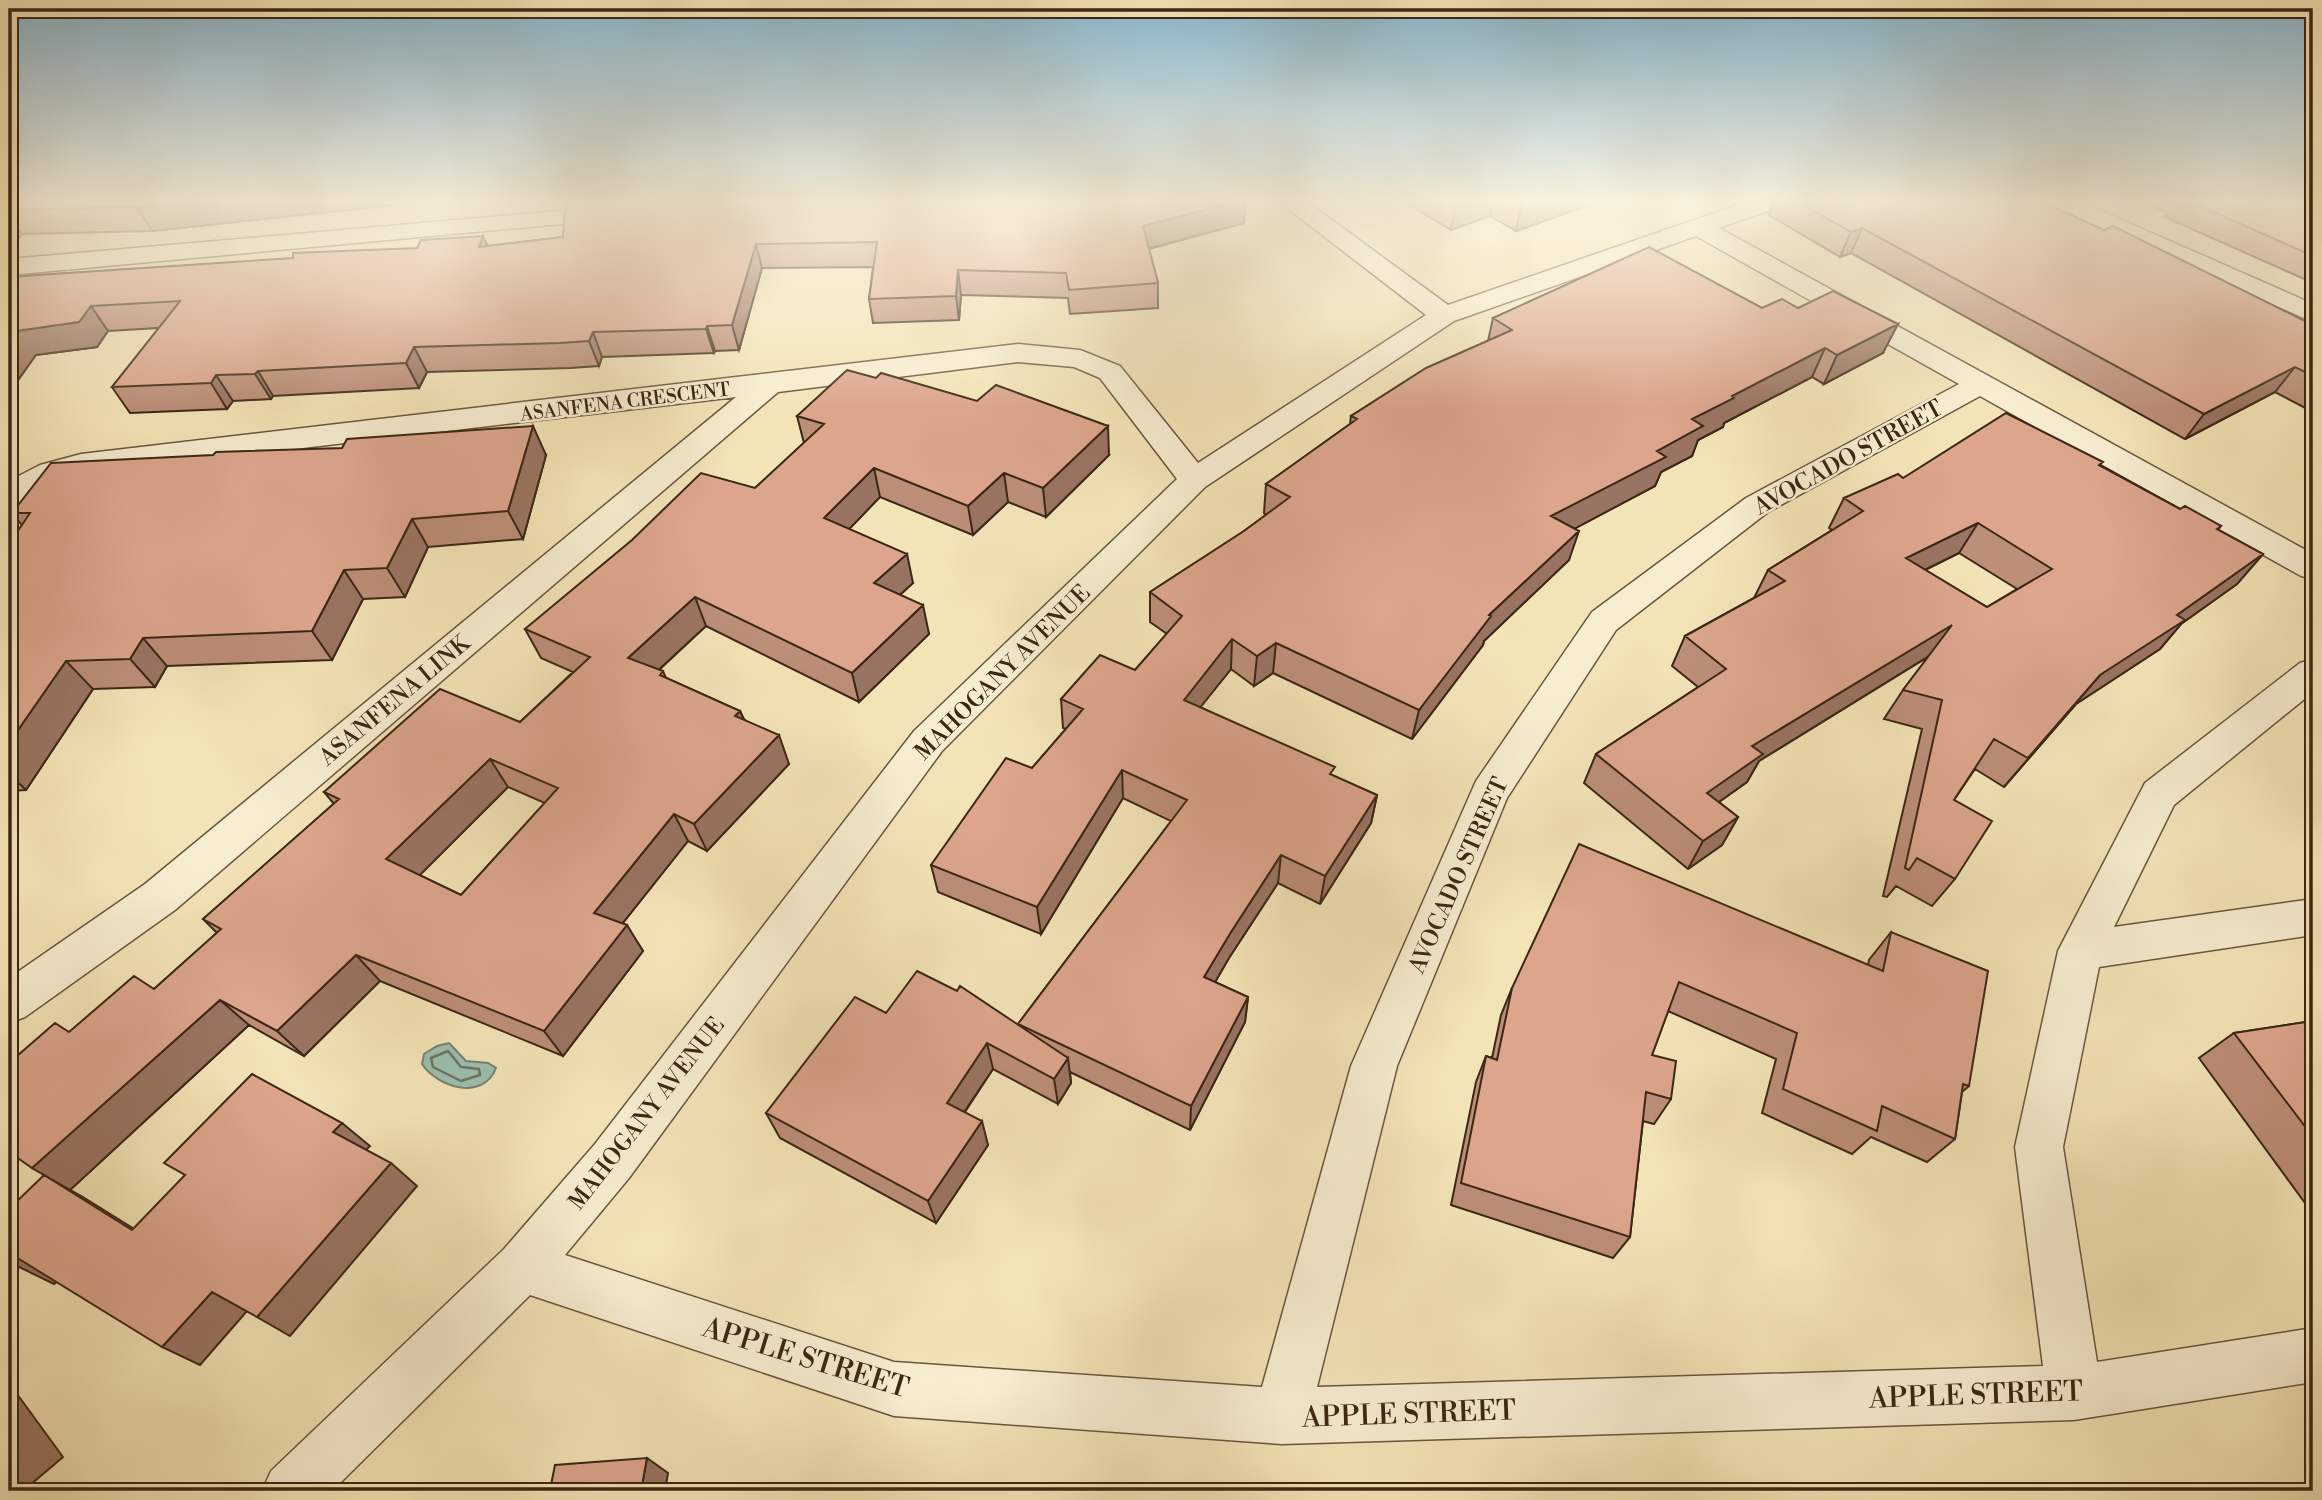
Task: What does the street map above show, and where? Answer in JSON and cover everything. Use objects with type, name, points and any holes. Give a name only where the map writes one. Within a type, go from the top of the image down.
[{"type":"street","points":[[1385,271],[1444,315]]},
{"type":"street","name":"MAHOGANY AVENUE","points":[[291,1491],[522,1267],[612,1161],[928,741],[1194,480],[1444,315],[1573,271]]},
{"type":"street","points":[[1777,271],[2313,568]]},
{"type":"street","points":[[2216,271],[2313,314]]},
{"type":"street","name":"ASANFENA CRESCENT","points":[[9,497],[30,480],[56,468],[81,464],[1018,353],[1080,359],[1110,372],[1194,480]]},
{"type":"street","name":"ASANFENA LINK","points":[[9,1003],[160,897],[769,384]]},
{"type":"street","name":"AVOCADO STREET","points":[[1282,1416],[1374,1066],[1490,792],[1604,621],[1757,505],[1980,384]]},
{"type":"street","points":[[2074,1393],[2039,1147],[2080,951],[2159,794],[2313,672]]},
{"type":"street","points":[[2080,951],[2313,917]]},
{"type":"street","name":"APPLE STREET","points":[[522,1267],[894,1389],[1282,1416],[2074,1393],[2313,1355]]},
{"type":"water","points":[[449,1043],[466,1061],[488,1063],[496,1068],[490,1079],[471,1088],[460,1087],[438,1079],[429,1072],[422,1064],[424,1054]]},
{"type":"building","points":[[99,271],[748,271],[732,325],[707,326],[706,329],[593,332],[589,341],[414,347],[406,363],[216,375],[211,383],[112,387],[180,301],[91,306],[79,322],[17,331],[9,342],[9,277]]},
{"type":"building","points":[[873,271],[958,271],[956,296],[869,299]]},
{"type":"building","points":[[994,271],[1155,271],[1158,283],[1069,290],[1066,273]]},
{"type":"building","points":[[1596,271],[1693,271],[1762,308],[1782,299],[1798,308],[1833,291],[1898,324],[1837,355],[1825,348],[1732,396],[1734,398],[1692,419],[1703,426],[1657,451],[1666,457],[1551,516],[1579,531],[1489,615],[1491,616],[1419,710],[1276,643],[1257,656],[1232,639],[1184,700],[1335,767],[1330,774],[1377,795],[1325,876],[1281,855],[1204,977],[1248,997],[1191,1106],[1018,1024],[1187,800],[1122,770],[1037,907],[931,865],[1006,758],[1032,768],[1083,709],[1061,699],[1100,655],[1135,670],[1182,616],[1150,592],[1244,531],[1290,497],[1266,484],[1357,419],[1351,416],[1426,368],[1512,330],[1493,318]]},
{"type":"building","points":[[1941,271],[2204,271],[2313,325],[2313,376],[2295,367],[2204,414]]},
{"type":"building","points":[[847,370],[876,378],[881,373],[977,401],[996,385],[1108,426],[1043,488],[1004,473],[968,506],[874,468],[824,518],[907,554],[874,583],[923,605],[852,673],[695,597],[628,658],[663,671],[660,675],[740,711],[735,716],[779,735],[694,824],[674,814],[594,913],[627,925],[544,1031],[356,955],[277,1031],[220,1000],[32,1168],[9,1152],[9,1063],[55,1023],[69,1032],[134,976],[154,989],[221,929],[203,919],[339,799],[324,792],[440,689],[520,722],[590,657],[525,629],[632,540],[701,473],[755,488],[824,424],[797,416]],"holes":[[[490,759],[558,788],[461,895],[386,859]]]},
{"type":"building","points":[[2006,413],[2103,462],[2099,465],[2180,509],[2185,506],[2221,526],[2217,529],[2263,554],[2177,615],[2185,620],[2100,675],[2028,758],[1994,739],[1954,800],[1992,821],[1955,879],[1917,858],[1909,870],[1905,868],[1942,700],[1903,690],[1952,625],[1752,746],[1763,754],[1707,793],[1738,817],[1703,841],[1596,754],[1726,669],[1685,636],[1785,581],[1768,570],[1863,511],[1844,498],[1898,474],[1903,478]],"holes":[[[1978,523],[2052,569],[1987,607],[1906,558]]]},
{"type":"building","points":[[533,426],[508,511],[412,519],[387,568],[344,570],[312,631],[143,638],[130,659],[66,661],[9,743],[9,544],[30,513],[12,513],[51,463],[213,455],[216,452],[342,448],[347,439]]},
{"type":"building","points":[[1579,844],[1883,971],[1891,932],[1988,971],[1969,1086],[1963,1084],[1955,1139],[1882,1106],[1877,1131],[1783,1089],[1797,1033],[1679,982],[1652,1055],[1676,1061],[1671,1099],[1646,1092],[1630,1237],[1461,1183],[1486,1056],[1497,1060],[1512,988]]},
{"type":"building","points":[[917,971],[957,991],[960,986],[1068,1058],[1054,1079],[987,1043],[947,1103],[982,1121],[928,1201],[766,1113],[855,997],[886,1013]]},
{"type":"building","points":[[2313,1021],[2313,1137],[2234,1033]]},
{"type":"building","points":[[252,1074],[342,1123],[333,1132],[391,1163],[257,1317],[212,1292],[162,1347],[19,1259],[13,1264],[9,1261],[9,1209],[44,1175],[132,1230],[185,1175],[164,1163]]},
{"type":"building","points":[[9,1431],[17,1442],[9,1449]]},
{"type":"building","points":[[647,1458],[641,1491],[473,1491],[551,1485],[555,1465]]}]
